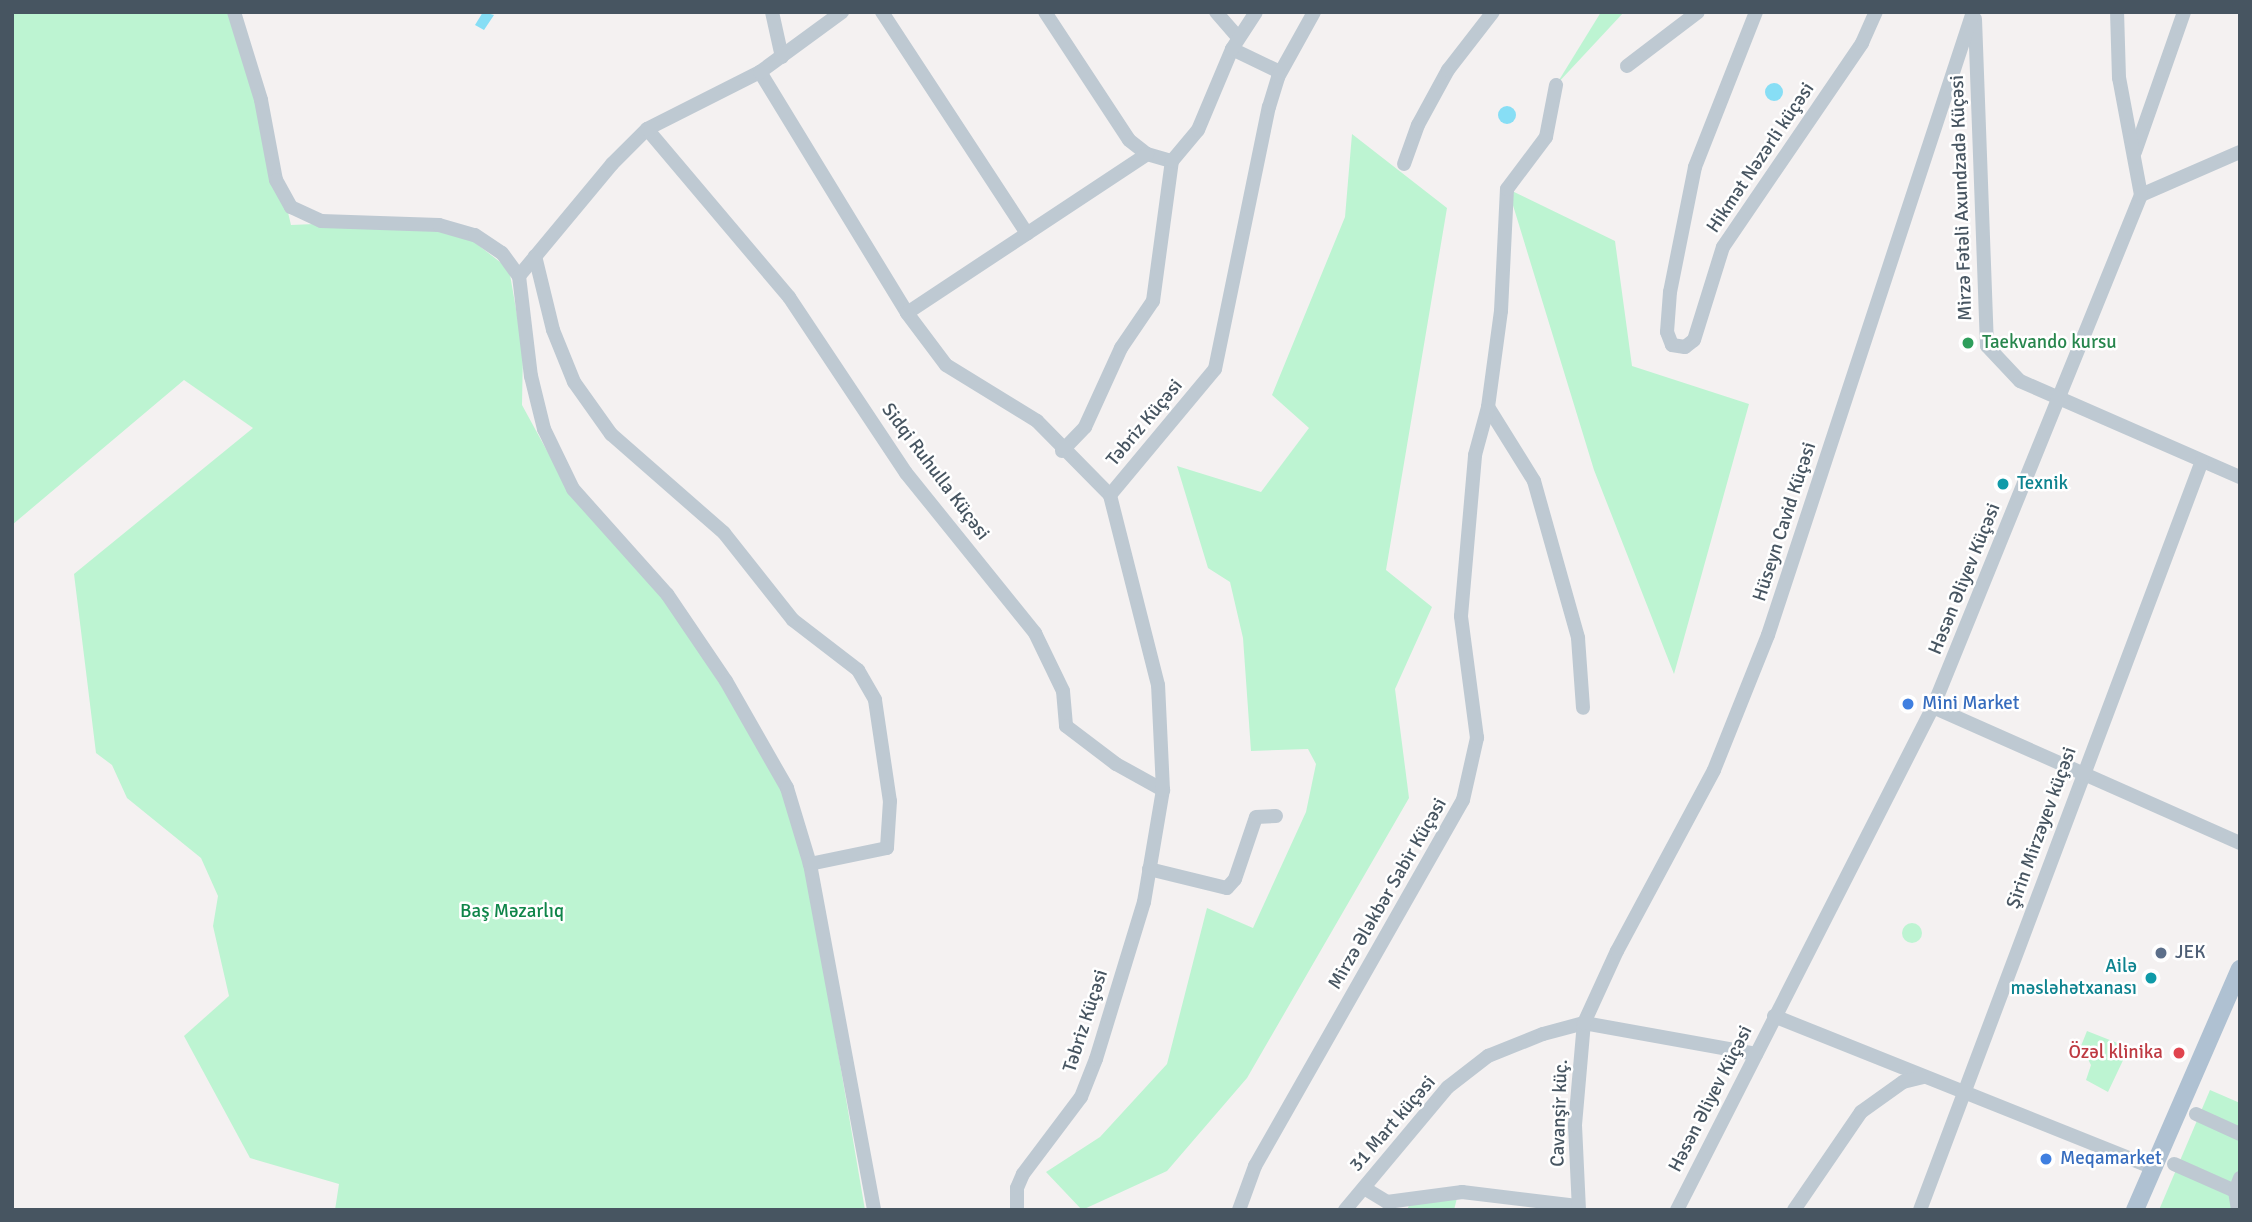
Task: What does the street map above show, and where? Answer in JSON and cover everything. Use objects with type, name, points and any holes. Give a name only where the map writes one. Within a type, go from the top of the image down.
[{"type":"main road","points":[[2135,1210],[2240,969]]},
{"type":"street","points":[[234,12],[261,100],[276,180],[291,207],[321,221],[439,225],[475,235],[502,253],[519,276],[531,376],[541,416],[572,489],[667,594],[726,681],[787,788],[810,864],[874,1210]]},
{"type":"street","points":[[772,12],[782,57]]},
{"type":"street","points":[[519,276],[647,130],[760,72],[842,12]]},
{"type":"street","points":[[883,12],[1027,234]]},
{"type":"street","points":[[1045,12],[1129,140],[1147,154],[1172,161]]},
{"type":"street","points":[[1216,12],[1235,43],[1280,72]]},
{"type":"street","points":[[1062,451],[1085,427],[1121,348],[1153,300],[1172,161],[1198,130],[1235,43],[1256,12]]},
{"type":"street","name":"Təbriz Küçəsi","points":[[1017,1210],[1017,1188],[1023,1174],[1081,1097],[1097,1059],[1149,869],[1163,790],[1158,685],[1110,495],[1215,369],[1250,188],[1280,72],[1314,12]]},
{"type":"street","points":[[1404,164],[1418,125],[1448,70],[1493,12]]},
{"type":"street","points":[[1627,66],[1698,12]]},
{"type":"street","name":"Hikmət Nəzərli küçəsi","points":[[1756,12],[1695,167],[1670,292],[1667,332],[1672,345],[1685,347],[1694,340],[1723,247],[1862,43],[1876,12]]},
{"type":"street","name":"Mirzə Fətəli Axundzadə Küçəsi","points":[[1974,12],[1987,346],[2020,381],[2240,477]]},
{"type":"street","name":"Hüseyn Cavid Küçəsi","points":[[1584,1023],[1617,951],[1714,771],[1768,635],[1974,12]]},
{"type":"street","name":"Həsən Əliyev Küçəsi","points":[[1677,1210],[1933,707],[2060,400],[2141,195],[2119,78],[2117,12]]},
{"type":"street","name":"Həsən Əliyev Küçəsi","points":[[2135,152],[2184,12]]},
{"type":"street","points":[[760,72],[907,313],[946,365],[1037,421],[1062,451],[1110,495]]},
{"type":"street","name":"Mirzə Ələkbər Sabir Küçəsi","points":[[1239,1210],[1255,1166],[1464,800],[1477,738],[1461,616],[1475,454],[1488,407],[1501,311],[1507,189],[1546,137],[1556,85]]},
{"type":"street","name":"Sidqi Ruhulla Küçəsi","points":[[647,130],[789,297],[906,473],[1035,633],[1063,691],[1066,726],[1116,764],[1163,790]]},
{"type":"street","points":[[2141,195],[2240,152]]},
{"type":"street","points":[[907,313],[1147,154]]},
{"type":"street","points":[[535,256],[553,330],[574,382],[611,434],[724,533],[793,620],[858,670],[875,700],[890,801],[887,848],[810,864]]},
{"type":"street","points":[[1488,407],[1534,481],[1578,638],[1583,708]]},
{"type":"street","name":"Şirin Mirzəyev küçəsi","points":[[1920,1210],[2202,460]]},
{"type":"street","points":[[1933,707],[2240,843]]},
{"type":"street","points":[[1149,869],[1227,888],[1235,879],[1256,817],[1276,816]]},
{"type":"street","points":[[1774,1016],[2154,1168]]},
{"type":"street","name":"31 Mart küçəsi","points":[[1345,1210],[1448,1087],[1488,1056],[1584,1023],[1756,1054]]},
{"type":"street","name":"Cavanşir küç.","points":[[1578,1208],[1575,1125],[1584,1023]]},
{"type":"street","points":[[1794,1210],[1861,1112],[1903,1082],[1924,1077]]},
{"type":"street","points":[[2196,1114],[2240,1133]]},
{"type":"street","points":[[2174,1164],[2237,1185],[2238,1210]]},
{"type":"street","points":[[1364,1188],[1387,1202],[1462,1192],[1578,1208]]},
{"type":"green space","name":"Baş Məzarlıq","points":[[12,12],[231,12],[247,41],[291,225],[386,221],[455,227],[509,269],[523,349],[522,405],[564,482],[665,598],[778,775],[804,853],[865,1210],[335,1210],[339,1184],[250,1158],[184,1036],[229,996],[213,926],[218,896],[201,858],[127,798],[112,765],[96,753],[74,574],[253,428],[184,380],[12,525]]},
{"type":"green space","points":[[1601,12],[1624,12],[1556,85]]},
{"type":"green space","points":[[1352,134],[1447,208],[1386,570],[1432,607],[1395,689],[1409,798],[1247,1078],[1167,1171],[1082,1210],[1046,1172],[1100,1137],[1167,1064],[1207,908],[1253,928],[1306,812],[1316,764],[1308,749],[1251,751],[1243,638],[1230,582],[1208,568],[1177,466],[1261,492],[1309,428],[1272,395],[1345,217]]},
{"type":"green space","points":[[1508,189],[1615,241],[1632,366],[1749,404],[1674,674],[1594,470]]},
{"type":"green space","points":[[1912,923],[1919,926],[1922,933],[1919,940],[1912,943],[1905,940],[1902,933],[1905,926]]},
{"type":"green space","points":[[2087,1031],[2125,1046],[2126,1054],[2108,1092],[2086,1080],[2091,1065],[2081,1046]]},
{"type":"green space","points":[[2210,1090],[2240,1103],[2240,1210],[2159,1210]]},
{"type":"green space","points":[[1457,1198],[1454,1210],[1407,1210],[1410,1203]]},
{"type":"water","points":[[483,12],[494,15],[484,30],[475,25]]},
{"type":"water","points":[[1774,83],[1780,86],[1783,92],[1780,98],[1774,101],[1768,98],[1765,92],[1768,86]]},
{"type":"water","points":[[1507,106],[1515,111],[1516,115],[1511,123],[1507,124],[1499,119],[1498,115],[1503,107]]},
{"type":"place","name":"Taekvando kursu","points":[[1968,343]]},
{"type":"place","name":"Texnik","points":[[2003,484]]},
{"type":"place","name":"Mini Market","points":[[1908,704]]},
{"type":"place","name":"JEK","points":[[2161,953]]},
{"type":"place","name":"Ailə məsləhətxanası","points":[[2151,978]]},
{"type":"place","name":"Özəl klinika","points":[[2179,1053]]},
{"type":"place","name":"Meqamarket","points":[[2046,1159]]}]
